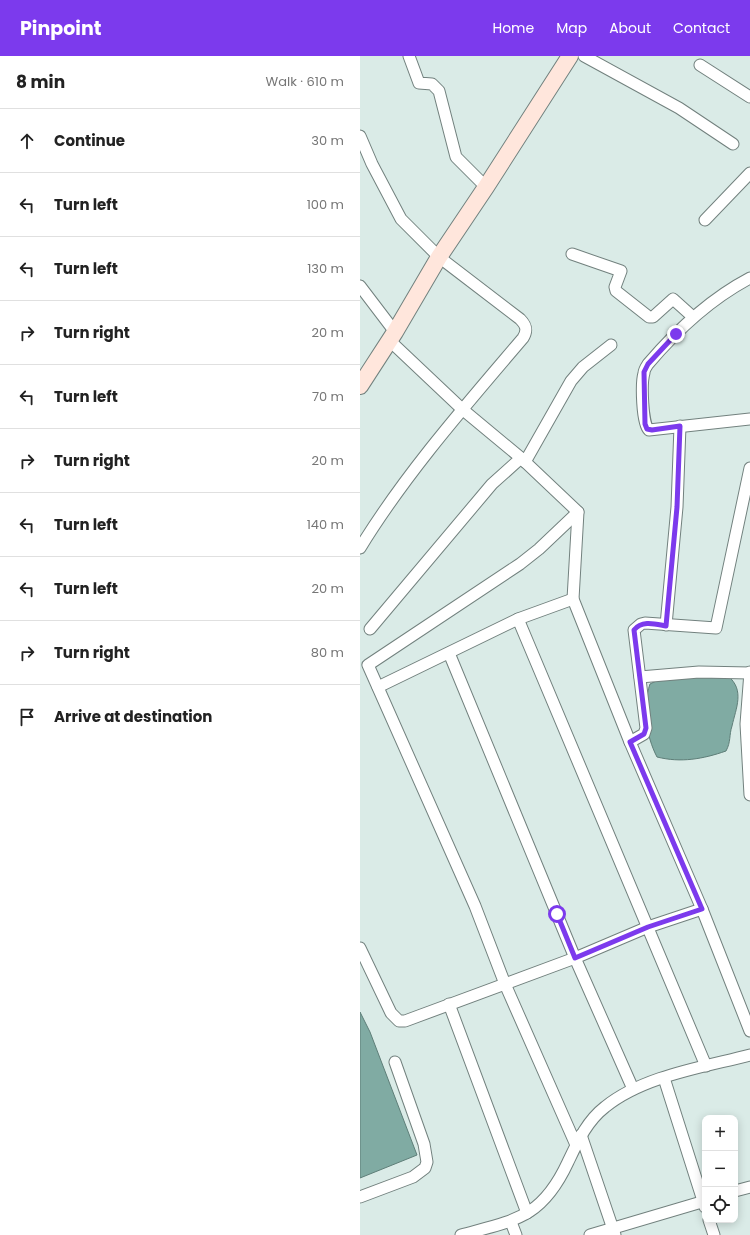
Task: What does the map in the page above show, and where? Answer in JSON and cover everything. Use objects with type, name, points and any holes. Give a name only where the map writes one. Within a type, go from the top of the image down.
[{"type":"main road","points":[[360,386],[439,257],[570,56]]},
{"type":"street","points":[[409,56],[419,83],[432,84],[439,91],[456,157],[486,187]]},
{"type":"street","points":[[584,56],[679,108],[733,144]]},
{"type":"street","points":[[700,65],[750,97]]},
{"type":"street","points":[[360,136],[372,164],[401,220],[439,257],[491,295],[525,326],[526,331],[523,338],[462,409],[378,518],[360,548]]},
{"type":"street","points":[[705,220],[750,173]]},
{"type":"street","points":[[572,254],[621,271],[615,284],[616,291],[649,317],[653,317],[673,299],[693,317]]},
{"type":"street","points":[[750,278],[736,285],[693,317],[664,345],[648,364],[644,372],[645,424],[647,429],[652,430],[750,419]]},
{"type":"street","points":[[360,286],[392,336],[462,409],[523,460],[578,512],[573,598],[630,742],[702,909],[750,1031]]},
{"type":"street","points":[[370,629],[492,484],[523,460],[574,377],[583,367],[611,345]]},
{"type":"street","points":[[666,626],[677,507],[680,426]]},
{"type":"street","points":[[630,742],[644,734],[646,728],[634,630],[640,624],[645,623],[666,626],[716,628],[750,468]]},
{"type":"street","points":[[578,512],[539,549],[520,564],[368,665],[475,906],[506,984],[578,1140],[614,1232]]},
{"type":"street","points":[[378,687],[518,620],[573,598]]},
{"type":"street","points":[[518,620],[706,1066]]},
{"type":"street","points":[[449,653],[575,958],[633,1089]]},
{"type":"street","points":[[640,677],[699,672],[750,673],[746,724],[750,795]]},
{"type":"street","points":[[360,948],[386,1005],[395,1018],[399,1021],[412,1019],[575,958],[648,927],[702,909]]},
{"type":"street","points":[[449,1004],[527,1213]]},
{"type":"street","points":[[461,1235],[511,1222],[527,1213],[546,1199],[560,1178],[578,1140],[590,1121],[605,1107],[633,1089],[664,1078],[750,1055]]},
{"type":"street","points":[[360,1197],[413,1177],[425,1168],[427,1162],[424,1144],[395,1062]]},
{"type":"street","points":[[664,1078],[702,1197]]},
{"type":"street","points":[[738,1190],[750,1186]]},
{"type":"street","points":[[590,1235],[614,1232],[702,1204]]},
{"type":"street","points":[[511,1222],[516,1235]]},
{"type":"street","points":[[710,1223],[714,1235]]},
{"type":"shaded area","points":[[728,676],[736,687],[738,700],[729,745],[726,751],[709,756],[683,760],[657,757],[650,740],[646,721],[646,702],[650,684],[662,678]]},
{"type":"shaded area","points":[[360,1012],[370,1032],[417,1155],[360,1178]]},
{"type":"route","points":[[557,914],[575,958],[648,927],[702,909],[630,742],[644,734],[646,728],[634,630],[640,624],[645,623],[666,626],[677,507],[680,426],[652,430],[647,429],[645,424],[643,384],[644,372],[648,364],[664,345],[676,334]]}]
